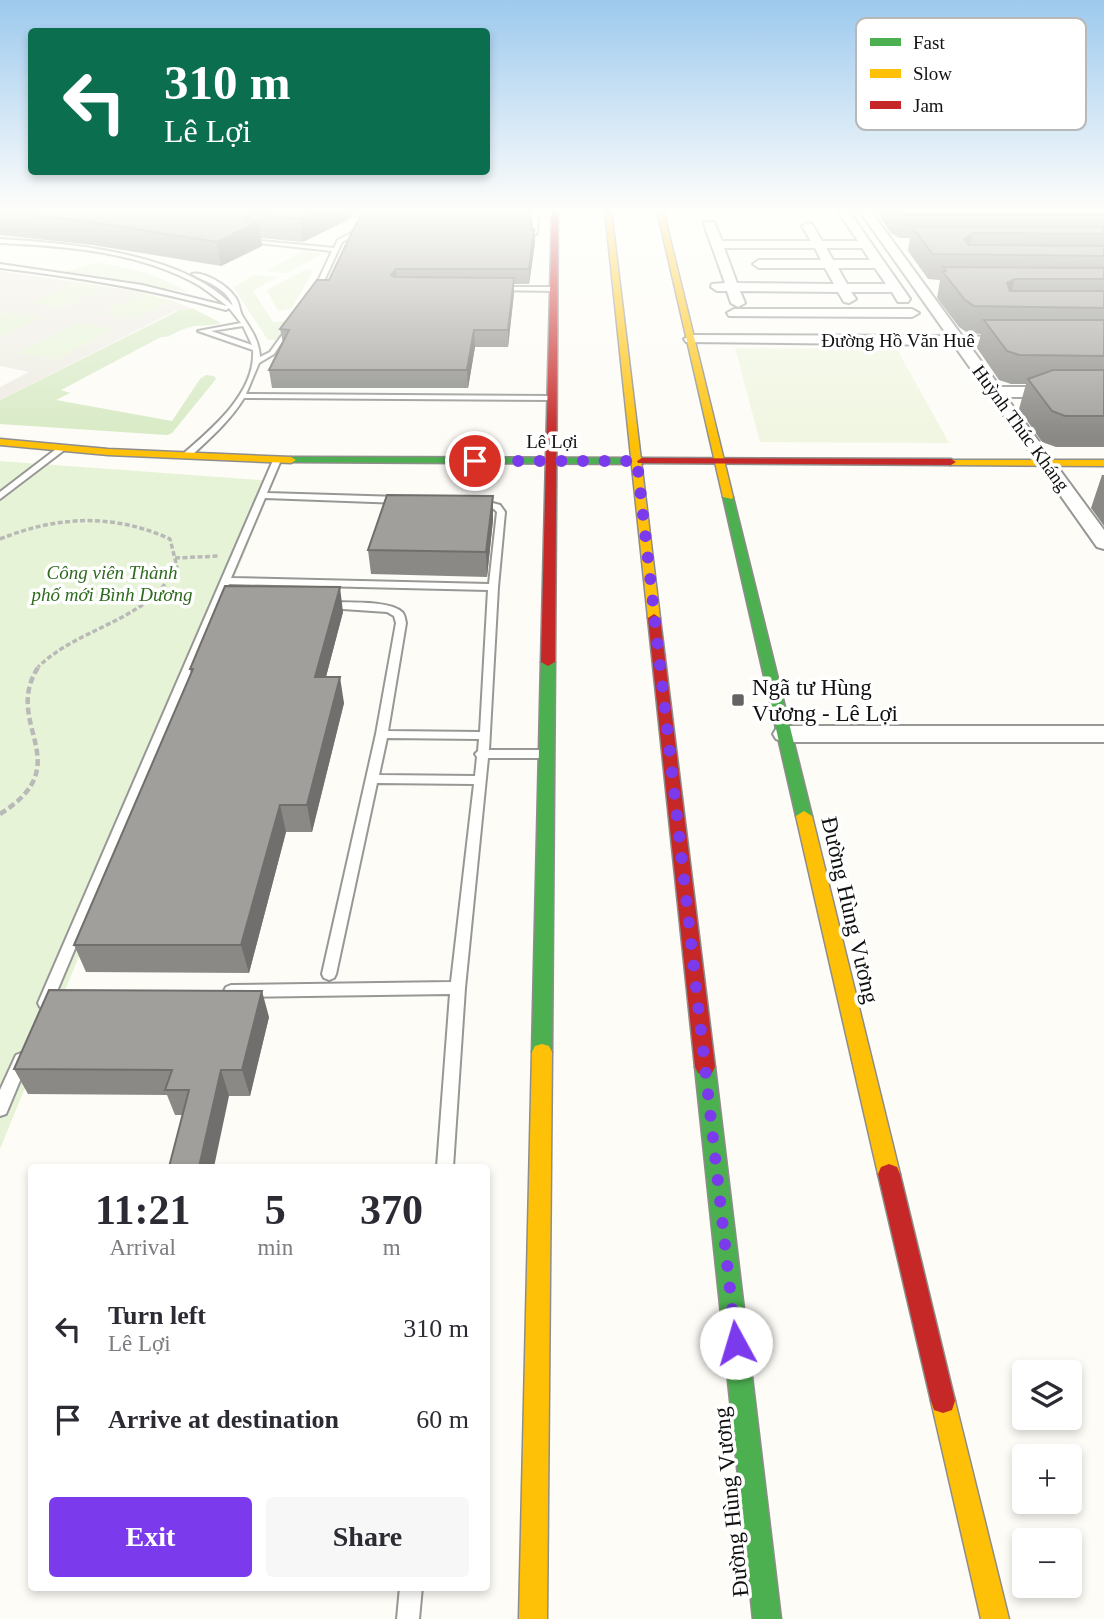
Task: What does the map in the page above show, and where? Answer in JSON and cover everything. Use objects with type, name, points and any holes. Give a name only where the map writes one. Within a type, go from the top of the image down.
[{"type":"main road","points":[[533,1619],[554,286]]},
{"type":"main road","name":"Đường Hùng Vương","points":[[617,286],[767,1619]]},
{"type":"main road","name":"Đường Hùng Vương","points":[[678,286],[995,1619]]},
{"type":"main road","name":"Lê Lợi","points":[[0,442],[277,460],[1104,463]]},
{"type":"street","name":"Huỳnh Thúc Kháng","points":[[925,286],[957,341],[1104,543]]},
{"type":"street","points":[[718,288],[895,288],[915,317],[857,313],[738,313]]},
{"type":"street","points":[[732,288],[738,313],[748,331]]},
{"type":"street","points":[[769,288],[789,331]]},
{"type":"street","points":[[806,288],[827,331]]},
{"type":"street","points":[[842,288],[867,331]]},
{"type":"street","name":"Đường Hồ Văn Huê","points":[[691,339],[1024,341]]},
{"type":"street","points":[[993,392],[1104,392]]},
{"type":"street","points":[[785,734],[1104,734]]},
{"type":"lane","points":[[134,286],[193,297],[235,311]]},
{"type":"lane","points":[[187,455],[244,396],[256,362],[256,349],[246,324],[235,311],[200,286]]},
{"type":"lane","points":[[218,286],[233,297],[238,308],[235,311]]},
{"type":"lane","points":[[310,300],[320,286]]},
{"type":"lane","points":[[492,289],[554,289]]},
{"type":"lane","points":[[256,362],[272,353],[295,321]]},
{"type":"lane","points":[[246,324],[201,331],[256,349]]},
{"type":"lane","points":[[244,396],[552,398]]},
{"type":"lane","points":[[2,494],[63,448]]},
{"type":"lane","points":[[39,1016],[56,993],[222,603],[224,582],[277,460]]},
{"type":"lane","points":[[262,495],[406,500]]},
{"type":"lane","points":[[445,1164],[458,988],[485,736],[500,512],[496,507],[471,502]]},
{"type":"lane","points":[[224,582],[493,587]]},
{"type":"lane","points":[[321,605],[390,608],[399,615],[401,623],[382,734],[329,974]]},
{"type":"lane","points":[[382,734],[485,736]]},
{"type":"lane","points":[[481,754],[546,754]]},
{"type":"lane","points":[[372,779],[479,780]]},
{"type":"lane","points":[[213,991],[458,988]]},
{"type":"lane","points":[[0,1109],[24,1051]]},
{"type":"lane","points":[[408,1619],[411,1591]]},
{"type":"path","points":[[0,539],[61,521],[114,521],[150,528],[170,539],[177,567],[167,583],[147,603],[48,658],[29,681],[25,699],[26,722],[38,764],[30,784],[14,806],[0,814]]},
{"type":"path","points":[[174,558],[222,556]]},
{"type":"green space","points":[[68,286],[110,287],[63,308],[29,303]]},
{"type":"green space","points":[[148,286],[175,286],[187,292]]},
{"type":"green space","points":[[262,286],[253,291],[273,322],[286,321],[277,340],[268,340],[233,287]]},
{"type":"green space","points":[[275,286],[305,286],[291,309],[278,311],[267,290]]},
{"type":"green space","points":[[143,293],[173,301],[136,319],[99,313]]},
{"type":"green space","points":[[182,309],[194,309],[221,323],[191,327],[161,337],[61,390],[70,393],[56,400],[172,421],[200,379],[206,375],[214,376],[216,379],[172,433],[167,435],[0,424],[0,400]]},
{"type":"green space","points":[[5,312],[43,318],[0,337],[0,314]]},
{"type":"green space","points":[[78,323],[116,329],[56,360],[16,353]]},
{"type":"green space","points":[[735,348],[897,349],[949,443],[760,442]]},
{"type":"green space","name":"Công viên Thành phố mới Bình Dương","points":[[0,461],[274,481],[0,1149]]},
{"type":"shaded area","points":[[0,286],[68,286],[31,303],[63,308],[110,287],[143,293],[101,313],[136,319],[173,301],[194,309],[175,311],[0,400],[0,387],[29,372],[0,366],[0,337],[41,318],[5,312],[0,314]],"holes":[[[78,323],[115,329],[56,360],[17,353]]]},
{"type":"building","points":[[313,286],[513,286],[508,330],[474,330],[467,370],[269,370],[289,330],[280,329]]},
{"type":"building","points":[[954,286],[1008,286],[1010,291],[1104,291],[1104,308],[974,306],[965,300]]},
{"type":"building","points":[[984,320],[1104,320],[1104,356],[1019,355],[1007,351]]},
{"type":"building","points":[[1053,370],[1104,370],[1104,416],[1065,416],[1052,411],[1028,379]]},
{"type":"building","points":[[387,495],[493,496],[486,552],[368,550]]},
{"type":"building","points":[[225,586],[340,587],[315,677],[340,677],[307,805],[280,805],[241,945],[74,945],[193,669],[190,669]]},
{"type":"building","points":[[49,990],[262,991],[242,1070],[221,1070],[200,1164],[170,1164],[189,1090],[165,1090],[172,1070],[14,1069]]},
{"type":"traffic: fast","points":[[291,460],[642,461]]},
{"type":"traffic: fast","points":[[728,497],[804,816]]},
{"type":"traffic: fast","points":[[542,1052],[548,662]]},
{"type":"traffic: fast","points":[[705,1067],[767,1619]]},
{"type":"traffic: slow","points":[[617,286],[654,618]]},
{"type":"traffic: slow","points":[[678,286],[728,497]]},
{"type":"traffic: slow","points":[[0,442],[108,452],[291,460]]},
{"type":"traffic: slow","points":[[951,462],[1104,463]]},
{"type":"traffic: slow","points":[[804,816],[889,1174]]},
{"type":"traffic: slow","points":[[533,1619],[542,1052]]},
{"type":"traffic: slow","points":[[943,1401],[995,1619]]},
{"type":"traffic: jam","points":[[548,662],[554,286]]},
{"type":"traffic: jam","points":[[642,461],[951,462]]},
{"type":"traffic: jam","points":[[654,618],[705,1067]]},
{"type":"traffic: jam","points":[[889,1174],[943,1401]]},
{"type":"place","name":"Ngã tư Hùng Vương - Lê Lợi","points":[[738,700]]},
{"type":"route","points":[[475,461],[637,461],[736,1343]]}]
